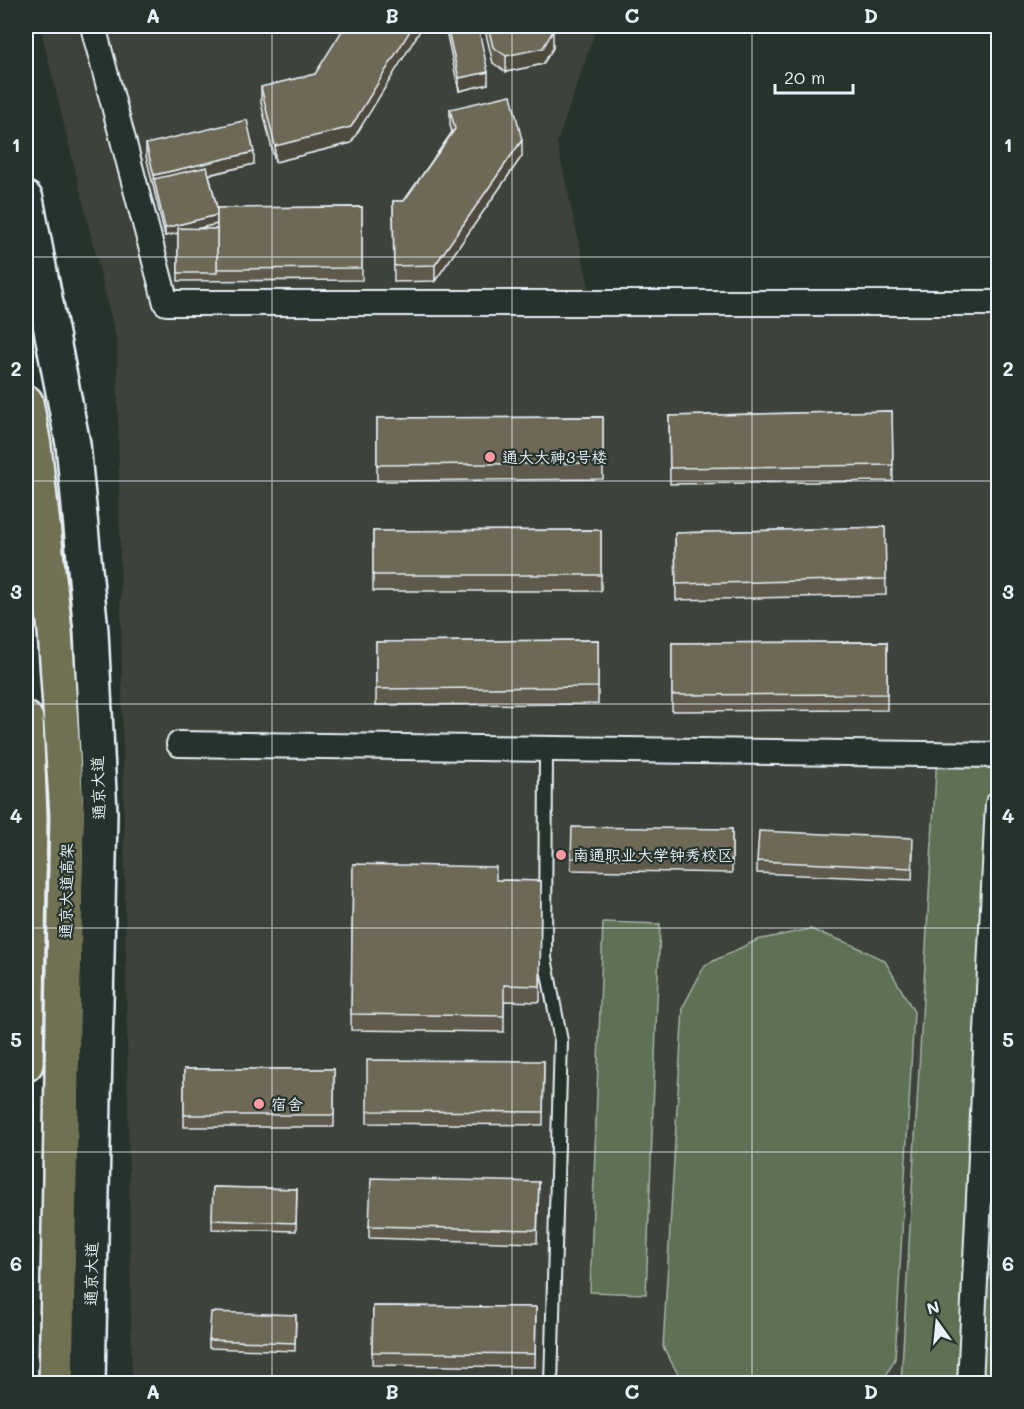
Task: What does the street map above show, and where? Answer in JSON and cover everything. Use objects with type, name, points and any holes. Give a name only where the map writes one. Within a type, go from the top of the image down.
[{"type":"highway","name":"通京大道高架","points":[[26,402],[34,446],[55,631],[68,815],[56,1383]]},
{"type":"highway","points":[[26,718],[30,816],[26,1064]]},
{"type":"main road","name":"通京大道","points":[[26,199],[73,444],[91,631],[100,813],[88,1383]]},
{"type":"street","points":[[93,26],[166,303],[999,303]]},
{"type":"street","points":[[179,744],[999,755]]},
{"type":"street","points":[[970,1383],[992,1089],[999,804]]},
{"type":"lane","points":[[546,749],[545,958],[561,1041],[551,1383]]},
{"type":"shaded area","name":"南通职业大学钟秀校区","points":[[40,26],[597,26],[557,143],[590,292],[998,288],[998,1383],[132,1383],[117,342]]},
{"type":"green space","points":[[937,754],[998,754],[998,1383],[901,1384]]},
{"type":"green space","points":[[603,922],[660,924],[646,1294],[590,1292]]},
{"type":"green space","points":[[810,929],[853,945],[885,961],[914,1012],[895,1359],[882,1383],[683,1383],[663,1347],[683,1007],[705,965],[757,940]]},
{"type":"building","points":[[345,26],[413,26],[351,127],[275,146],[261,87],[315,74]]},
{"type":"building","points":[[447,26],[478,26],[488,72],[459,78]]},
{"type":"building","points":[[488,26],[551,26],[553,31],[543,48],[506,56],[493,47]]},
{"type":"building","points":[[511,95],[522,140],[435,265],[394,266],[393,201],[404,201],[455,129],[450,109]]},
{"type":"building","points":[[247,120],[254,152],[154,175],[146,144]]},
{"type":"building","points":[[207,167],[217,215],[165,228],[154,179]]},
{"type":"building","points":[[362,207],[362,268],[217,269],[217,208]]},
{"type":"building","points":[[178,228],[217,229],[217,273],[178,273]]},
{"type":"building","points":[[892,411],[893,465],[670,468],[669,416]]},
{"type":"building","name":"通大大神3号楼","points":[[603,417],[603,463],[377,465],[377,418]]},
{"type":"building","points":[[885,527],[886,579],[676,584],[675,533]]},
{"type":"building","points":[[601,530],[601,575],[373,575],[373,531]]},
{"type":"building","points":[[598,640],[598,687],[376,689],[376,642]]},
{"type":"building","points":[[887,642],[887,694],[672,695],[672,643]]},
{"type":"building","points":[[572,827],[732,829],[732,860],[571,858]]},
{"type":"building","points":[[759,831],[913,838],[912,868],[757,861]]},
{"type":"building","points":[[353,864],[496,867],[496,880],[541,881],[540,986],[504,985],[504,1016],[351,1014]]},
{"type":"building","points":[[367,1060],[544,1061],[543,1112],[367,1111]]},
{"type":"building","name":"宿舍","points":[[184,1069],[334,1069],[334,1115],[184,1115]]},
{"type":"building","points":[[371,1178],[539,1182],[537,1230],[369,1226]]},
{"type":"building","points":[[213,1187],[297,1189],[296,1223],[212,1220]]},
{"type":"building","points":[[373,1306],[536,1307],[535,1354],[372,1352]]},
{"type":"building","points":[[211,1312],[296,1315],[295,1343],[209,1340]]},
{"type":"place","name":"通大大神3号楼","points":[[490,457]]},
{"type":"place","name":"南通职业大学钟秀校区","points":[[561,855]]},
{"type":"place","name":"宿舍","points":[[259,1104]]}]
